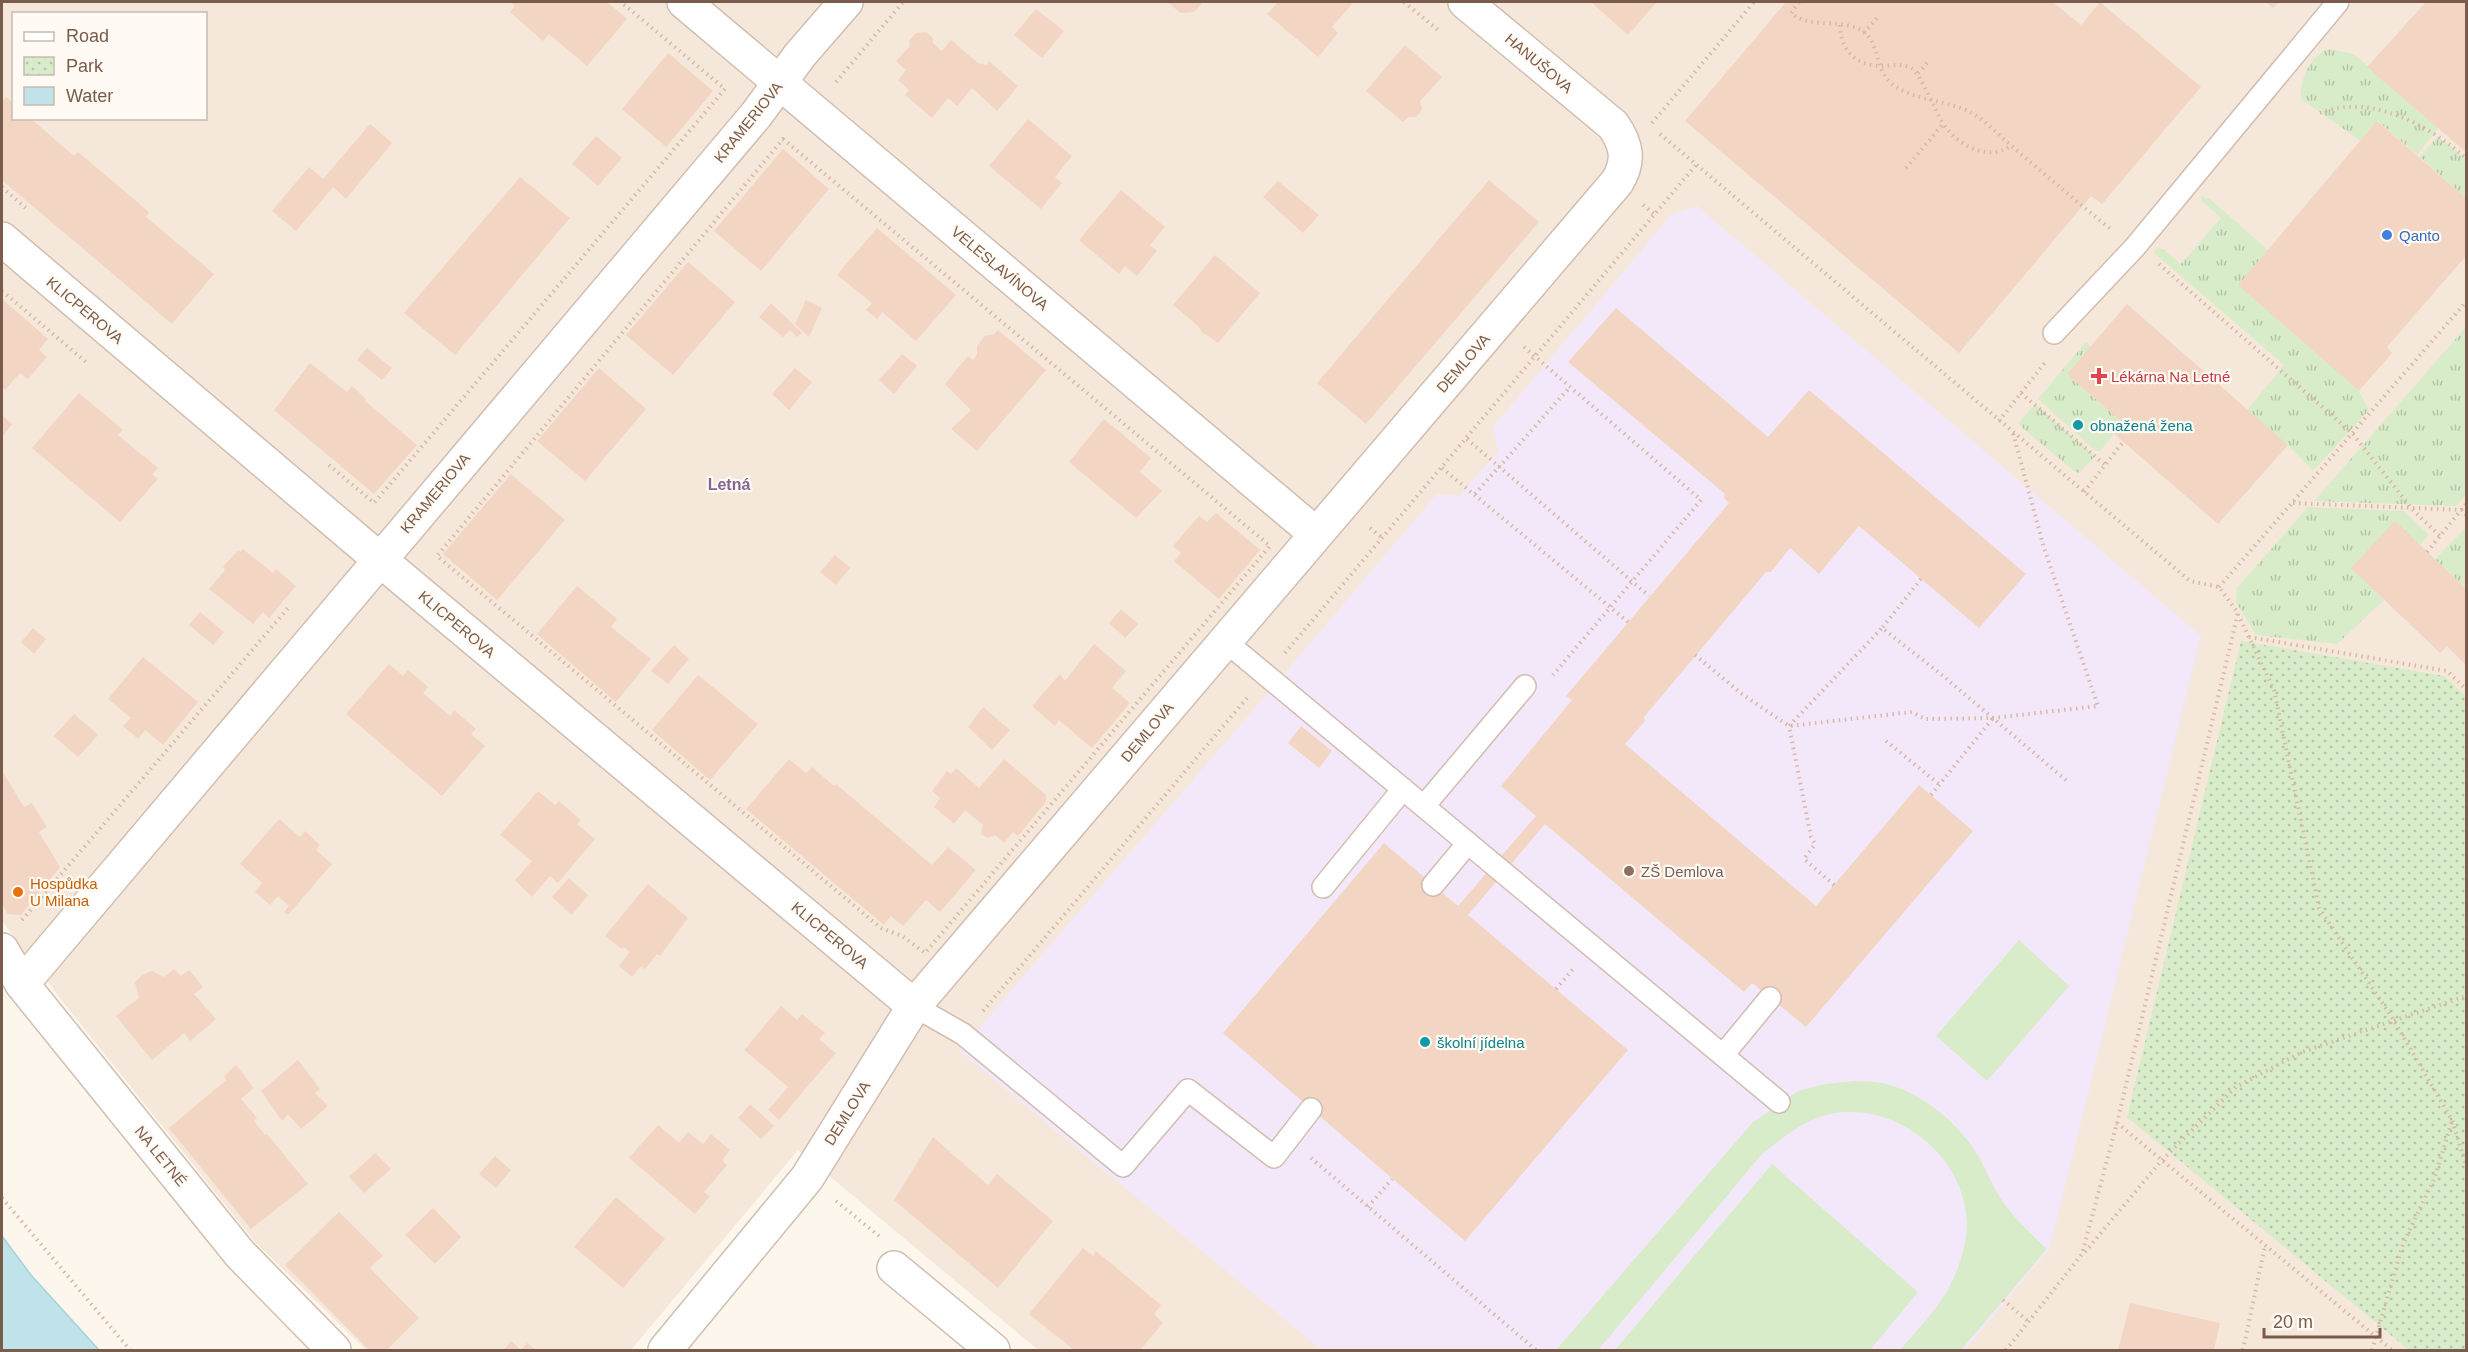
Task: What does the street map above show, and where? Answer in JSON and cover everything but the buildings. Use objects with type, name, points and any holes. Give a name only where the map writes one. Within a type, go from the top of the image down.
[{"type":"street","name":"VELESLAVÍNOVA","points":[[684,2],[1316,534]]},
{"type":"street","name":"KRAMERIOVA","points":[[22,984],[756,115],[800,55],[846,2]]},
{"type":"street","name":"HANUŠOVA","points":[[1465,2],[1613,125]]},
{"type":"street","name":"DEMLOVA","points":[[665,1350],[807,1178],[914,1006],[1617,182],[1623,171],[1626,149],[1623,139],[1613,125]]},
{"type":"street","name":"KLICPEROVA","points":[[2,239],[379,559],[914,1006]]},
{"type":"street","name":"NA LETNÉ","points":[[9,937],[22,984],[240,1254],[334,1350]]},
{"type":"street","points":[[894,1268],[993,1350]]},
{"type":"lane","points":[[2054,333],[2136,247],[2338,2]]},
{"type":"lane","points":[[1225,641],[1779,1102]]},
{"type":"lane","points":[[1424,806],[1525,686]]},
{"type":"lane","points":[[1323,887],[1403,789]]},
{"type":"lane","points":[[1433,885],[1468,843]]},
{"type":"lane","points":[[1723,1055],[1770,998]]},
{"type":"lane","points":[[914,1006],[963,1034],[1123,1166],[1188,1090],[1274,1156],[1311,1109]]},
{"type":"path","points":[[328,464],[374,503],[724,89],[621,2]]},
{"type":"path","points":[[845,89],[836,81],[903,2]]},
{"type":"path","points":[[1404,2],[1443,33]]},
{"type":"path","points":[[1650,126],[1754,2]]},
{"type":"path","points":[[1799,2],[1791,13],[1797,19],[1840,25],[1864,33],[1876,50],[1879,66],[1886,78],[1894,85],[1930,101],[1969,112],[2120,236]]},
{"type":"path","points":[[1864,33],[1877,18]]},
{"type":"path","points":[[1840,25],[1844,47],[1864,64],[1910,67],[1918,73],[1930,101],[1952,136],[1968,147],[1989,153],[2002,152],[2012,146]]},
{"type":"path","points":[[1918,73],[1927,63]]},
{"type":"path","points":[[2320,113],[2337,106],[2361,106],[2400,116],[2449,143],[2466,158]]},
{"type":"path","points":[[1906,168],[1943,124]]},
{"type":"path","points":[[1658,132],[2190,581],[2219,587],[2238,613],[2274,690],[2319,908],[2393,1019],[2452,1120],[2466,1165]]},
{"type":"path","points":[[436,556],[881,928],[902,936],[924,953],[1270,546],[783,139]]},
{"type":"path","points":[[1284,654],[1696,165]]},
{"type":"path","points":[[2,187],[29,210]]},
{"type":"path","points":[[2151,258],[2352,433],[2412,509],[2440,536]]},
{"type":"path","points":[[2,291],[88,364]]},
{"type":"path","points":[[2219,587],[2466,302]]},
{"type":"path","points":[[1999,421],[2058,346],[2054,333]]},
{"type":"path","points":[[1525,686],[1540,691],[1701,500],[1545,364]]},
{"type":"path","points":[[1475,494],[1570,387]]},
{"type":"path","points":[[2021,393],[2105,465]]},
{"type":"path","points":[[1695,656],[1742,694],[1788,726],[1912,712],[1925,719],[1993,718],[2098,706],[2044,548],[2012,431]]},
{"type":"path","points":[[1467,439],[1649,596]]},
{"type":"path","points":[[2084,492],[2123,442]]},
{"type":"path","points":[[1442,468],[1628,622]]},
{"type":"path","points":[[2293,502],[2462,510]]},
{"type":"path","points":[[2427,552],[2466,504]]},
{"type":"path","points":[[2462,510],[2466,515]]},
{"type":"path","points":[[1788,726],[1882,628],[1921,579]]},
{"type":"path","points":[[9,937],[292,604]]},
{"type":"path","points":[[2082,1254],[2117,1123],[2238,613]]},
{"type":"path","points":[[1882,628],[2067,781]]},
{"type":"path","points":[[2249,636],[2447,671],[2466,689]]},
{"type":"path","points":[[963,1034],[1254,691]]},
{"type":"path","points":[[1932,795],[1993,718]]},
{"type":"path","points":[[1788,726],[1811,837],[1815,844],[1804,859],[1834,885]]},
{"type":"path","points":[[1886,741],[1940,785]]},
{"type":"path","points":[[2006,1350],[2082,1254],[2162,1160],[2236,1087],[2302,1052],[2393,1019],[2466,996]]},
{"type":"path","points":[[2372,1350],[2403,1244],[2435,1177],[2452,1120]]},
{"type":"path","points":[[2117,1123],[2391,1350]]},
{"type":"path","points":[[1288,1138],[1536,1350]]},
{"type":"path","points":[[1368,1207],[1392,1179]]},
{"type":"path","points":[[2,1198],[130,1350]]},
{"type":"path","points":[[2243,1350],[2265,1245]]},
{"type":"path","points":[[2003,1300],[2029,1322]]},
{"type":"shaded area","points":[[2,2],[2466,2],[2466,1350],[1038,1350],[798,1150],[631,1350],[366,1350],[255,1242],[63,1002],[2,921]]},
{"type":"shaded area","name":"ZŠ Demlova","points":[[1697,206],[2201,636],[2050,1248],[1965,1350],[1322,1350],[959,1051],[1269,692],[1282,703],[1290,694],[1297,685],[1284,674],[1437,494],[1459,496],[1498,451],[1493,427],[1672,214]]},
{"type":"green space","points":[[2328,49],[2351,53],[2360,59],[2438,128],[2417,155],[2378,121],[2361,141],[2301,99],[2302,84],[2307,70],[2316,57]]},
{"type":"green space","points":[[2438,136],[2466,159],[2466,198],[2420,157]]},
{"type":"green space","points":[[2201,196],[2210,199],[2268,250],[2239,285],[2359,391],[2369,410],[2313,471],[2288,445],[2247,410],[2284,365],[2153,252],[2160,247],[2181,264],[2221,218],[2201,200]]},
{"type":"green space","points":[[2466,327],[2466,495],[2456,506],[2314,501]]},
{"type":"green space","points":[[2086,342],[2091,346],[2067,374],[2121,421],[2100,451],[2096,451],[2038,399]]},
{"type":"green space","points":[[2035,404],[2095,456],[2079,473],[2018,424]]},
{"type":"green space","points":[[2308,507],[2404,511],[2429,535],[2420,545],[2395,522],[2352,568],[2384,600],[2337,644],[2256,635],[2236,602],[2237,588]]},
{"type":"green space","points":[[2466,528],[2466,589],[2435,559]]},
{"type":"green space","points":[[2241,641],[2444,676],[2466,697],[2466,1350],[2409,1350],[2127,1117]]},
{"type":"green space","points":[[2019,940],[2069,986],[1987,1081],[1936,1036]]},
{"type":"green space","points":[[1854,1081],[1878,1082],[1900,1089],[1940,1112],[1971,1145],[2008,1208],[2047,1249],[1961,1350],[1900,1350],[1922,1325],[1948,1289],[1955,1276],[1965,1243],[1967,1217],[1962,1193],[1951,1170],[1936,1150],[1917,1134],[1895,1122],[1871,1114],[1846,1112],[1812,1120],[1791,1132],[1762,1154],[1598,1350],[1556,1350],[1753,1122],[1798,1091],[1825,1084]]},
{"type":"green space","points":[[1772,1164],[1918,1292],[1870,1350],[1615,1350]]},
{"type":"water","points":[[2,1236],[31,1275],[99,1350],[2,1350]]},
{"type":"place","name":"Qanto","points":[[2387,235]]},
{"type":"place","name":"Lékárna Na Letné","points":[[2099,376]]},
{"type":"place","name":"obnažená žena","points":[[2078,425]]},
{"type":"place","name":"ZŠ Demlova","points":[[1629,871]]},
{"type":"place","name":"Hospůdka U Milana","points":[[18,892]]},
{"type":"place","name":"školní jídelna","points":[[1425,1042]]},
{"type":"district","name":"Letná","points":[[729,484]]}]
